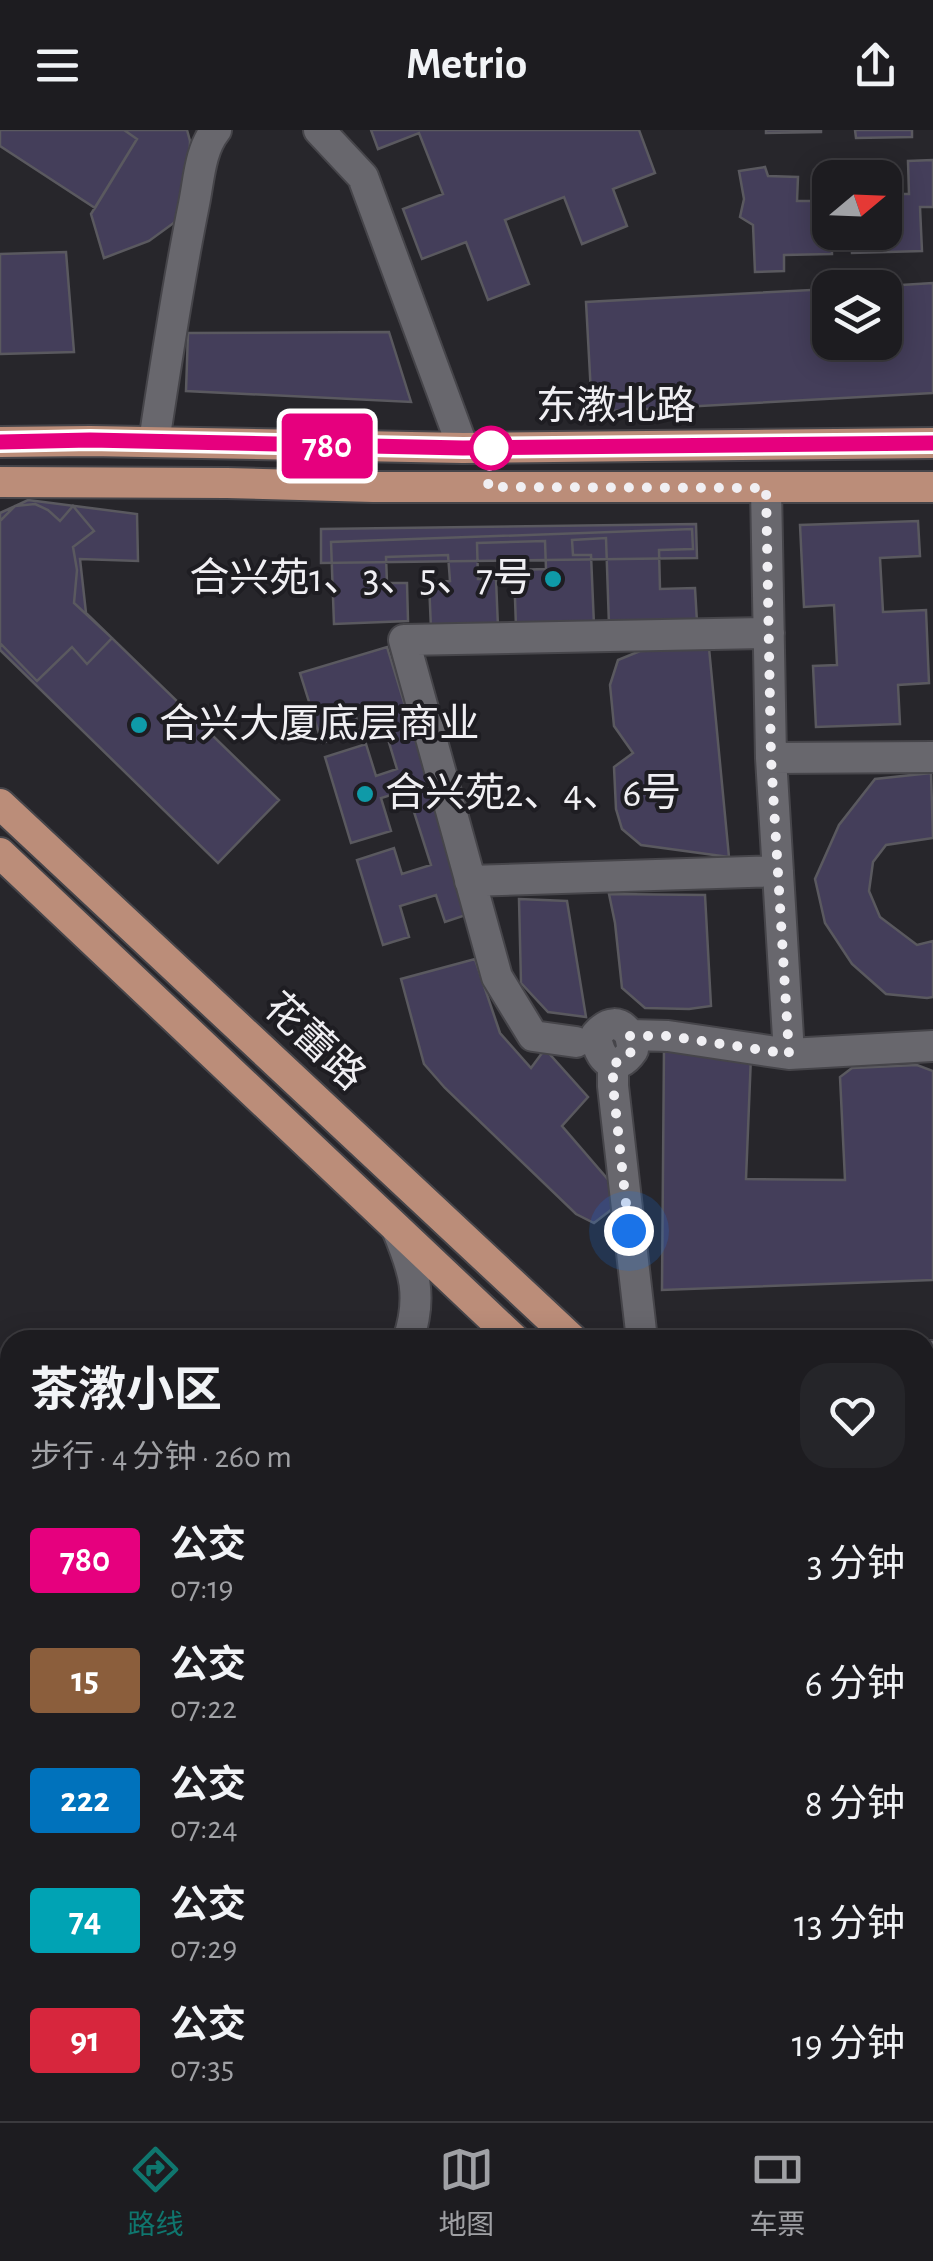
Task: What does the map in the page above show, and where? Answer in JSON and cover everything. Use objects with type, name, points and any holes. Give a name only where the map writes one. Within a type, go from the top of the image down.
[{"type":"main road","name":"东漖北路","points":[[0,442],[90,440],[463,448],[933,443]]},
{"type":"main road","name":"东漖北路","points":[[0,482],[933,487]]},
{"type":"main road","points":[[0,497],[33,482]]},
{"type":"main road","name":"花蕾路","points":[[0,804],[562,1330]]},
{"type":"main road","name":"花蕾路","points":[[0,853],[504,1330]]},
{"type":"street","points":[[319,130],[363,178],[463,448]]},
{"type":"street","points":[[154,442],[173,314],[208,134]]},
{"type":"street","points":[[766,488],[771,758],[789,1054]]},
{"type":"street","points":[[641,1330],[613,1086],[589,1047],[532,1036],[498,977],[404,640],[768,633]]},
{"type":"street","points":[[771,758],[933,757]]},
{"type":"street","points":[[470,881],[778,870]]},
{"type":"street","points":[[589,1047],[604,1026],[616,1023],[624,1026],[630,1036],[668,1036],[789,1054],[933,1046]]},
{"type":"street","points":[[397,1228],[413,1267],[417,1299],[412,1330]]},
{"type":"building","points":[[0,130],[124,130],[137,139],[95,208],[0,146]]},
{"type":"building","points":[[124,130],[187,130],[189,188],[175,222],[149,241],[104,258],[91,214],[137,139]]},
{"type":"building","points":[[371,130],[639,130],[655,173],[613,189],[627,226],[582,244],[564,197],[505,220],[529,284],[488,300],[466,242],[422,259],[403,209],[443,194],[419,133],[378,149]]},
{"type":"building","points":[[821,130],[821,132],[766,133]]},
{"type":"building","points":[[855,130],[912,130],[912,137],[856,138]]},
{"type":"building","points":[[933,160],[933,207],[920,207],[922,251],[852,253],[852,250],[902,250],[902,194],[909,194],[908,161]]},
{"type":"building","points":[[765,167],[768,176],[798,177],[797,201],[812,201],[812,250],[832,250],[832,254],[784,255],[784,271],[755,272],[753,225],[740,217],[744,199],[739,171]]},
{"type":"building","points":[[66,252],[74,352],[0,354],[0,254]]},
{"type":"building","points":[[933,283],[933,393],[592,412],[586,302],[812,290],[812,360],[902,360],[902,285]]},
{"type":"building","points":[[389,332],[411,402],[186,391],[188,333]]},
{"type":"building","name":"合兴大厦底层商业","points":[[28,500],[137,514],[138,561],[80,559],[86,613],[279,800],[218,863],[0,650],[0,513]]},
{"type":"building","points":[[35,504],[60,521],[73,506],[94,531],[73,547],[77,570],[74,603],[112,638],[87,664],[72,647],[37,681],[0,643],[0,521],[15,506]]},
{"type":"building","points":[[918,521],[920,556],[880,558],[883,612],[926,610],[929,683],[898,685],[900,724],[816,727],[813,666],[837,665],[834,605],[804,607],[800,525]]},
{"type":"building","points":[[696,524],[697,558],[321,563],[321,529]]},
{"type":"building","name":"合兴苑1、3、5、7号","points":[[692,529],[693,549],[659,550],[660,589],[695,588],[697,622],[609,625],[606,538],[572,540],[573,555],[591,555],[594,625],[516,627],[514,570],[546,569],[545,541],[477,543],[478,579],[496,579],[498,627],[431,629],[429,582],[450,581],[448,555],[386,557],[387,583],[407,583],[408,621],[334,624],[331,542]]},
{"type":"building","name":"合兴苑2、4、6号","points":[[387,647],[469,914],[445,922],[436,895],[400,906],[409,937],[383,945],[357,860],[394,848],[402,874],[431,865],[407,790],[381,798],[391,831],[351,843],[325,757],[366,744],[376,776],[397,769],[377,703],[354,710],[360,731],[322,743],[300,673]]},
{"type":"building","points":[[709,648],[729,857],[641,845],[622,829],[616,809],[614,767],[633,753],[614,726],[610,685],[618,660],[640,651]]},
{"type":"building","points":[[931,773],[933,838],[886,845],[873,862],[869,891],[880,917],[917,945],[933,941],[933,997],[886,994],[852,964],[825,923],[815,879],[839,825],[875,779]]},
{"type":"building","points":[[609,894],[705,895],[711,1006],[645,1008],[622,988]]},
{"type":"building","points":[[519,899],[567,901],[586,1017],[548,1012],[521,983]]},
{"type":"building","points":[[475,959],[500,1033],[531,1068],[545,1049],[588,1097],[562,1126],[617,1190],[616,1206],[594,1223],[576,1214],[424,1064],[401,979]]},
{"type":"building","points":[[664,1046],[751,1056],[746,1179],[845,1180],[840,1077],[852,1068],[917,1065],[933,1071],[933,1280],[662,1290]]},
{"type":"bus line","name":"780","points":[[0,442],[90,440],[463,448],[933,443]]},
{"type":"place","name":"合兴苑1、3、5、7号","points":[[553,579]]},
{"type":"place","name":"合兴大厦底层商业","points":[[139,725]]},
{"type":"place","name":"合兴苑2、4、6号","points":[[365,794]]},
{"type":"route","points":[[491,448],[488,487],[766,488],[771,758],[789,1054],[668,1036],[630,1036],[633,1050],[621,1062],[613,1063],[629,1231]]}]
